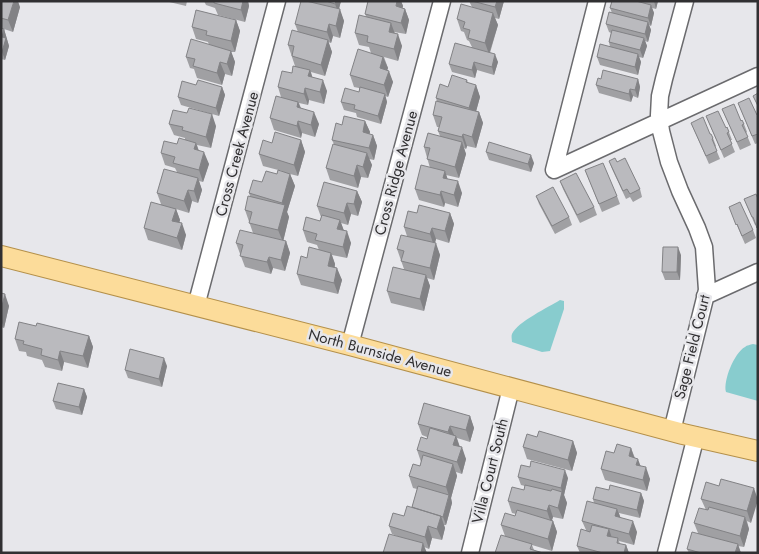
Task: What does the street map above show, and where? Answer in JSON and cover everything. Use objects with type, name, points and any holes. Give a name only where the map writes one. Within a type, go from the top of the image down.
[{"type":"main road","name":"North Burnside Avenue","points":[[1,256],[350,345],[672,431],[758,451]]},
{"type":"street","name":"Cross Creek Avenue","points":[[196,306],[277,1]]},
{"type":"street","name":"Cross Ridge Avenue","points":[[350,345],[442,1]]},
{"type":"street","points":[[597,1],[554,170],[758,76]]},
{"type":"street","name":"Sage Field Court","points":[[672,431],[706,296],[704,247],[668,162],[660,121],[660,96],[685,1]]},
{"type":"street","points":[[706,296],[758,272]]},
{"type":"street","name":"Villa Court South","points":[[470,553],[511,388]]},
{"type":"street","points":[[666,553],[696,436]]},
{"type":"water","points":[[560,300],[564,301],[564,309],[550,351],[542,352],[512,342],[512,334],[515,329]]},
{"type":"water","points":[[753,344],[758,345],[758,401],[726,392],[726,381],[733,361],[741,350]]},
{"type":"building","points":[[1,1],[14,1],[8,20],[1,18]]},
{"type":"building","points":[[214,1],[243,1],[241,10],[214,3]]},
{"type":"building","points":[[301,1],[340,9],[336,26],[329,24],[327,32],[295,24]]},
{"type":"building","points":[[368,1],[397,1],[396,6],[405,9],[401,23],[365,14]]},
{"type":"building","points":[[472,1],[497,1],[495,7]]},
{"type":"building","points":[[612,1],[636,1],[651,5],[648,18],[610,8]]},
{"type":"building","points":[[461,4],[493,13],[485,43],[468,38],[470,30],[463,28],[465,22],[457,19]]},
{"type":"building","points":[[196,10],[236,20],[231,41],[206,35],[207,31],[192,27]]},
{"type":"building","points":[[609,12],[648,22],[645,34],[606,24]]},
{"type":"building","points":[[359,15],[391,23],[389,32],[398,34],[394,49],[367,42],[368,36],[355,33]]},
{"type":"building","points":[[1,28],[4,29],[2,37],[6,38],[2,52],[1,52]]},
{"type":"building","points":[[292,30],[328,40],[321,65],[292,56],[294,46],[288,45]]},
{"type":"building","points":[[612,30],[644,38],[640,50],[609,42]]},
{"type":"building","points":[[191,39],[231,51],[227,64],[220,62],[217,73],[193,66],[195,59],[186,57]]},
{"type":"building","points":[[455,43],[495,54],[492,67],[474,62],[472,70],[449,64]]},
{"type":"building","points":[[600,44],[638,54],[635,67],[597,57]]},
{"type":"building","points":[[358,49],[383,57],[380,68],[389,71],[384,85],[350,75]]},
{"type":"building","points":[[293,66],[310,70],[308,76],[323,80],[320,92],[305,88],[304,94],[278,87],[282,71],[292,73]]},
{"type":"building","points":[[603,70],[638,79],[635,90],[630,89],[629,94],[596,85],[598,78],[601,79]]},
{"type":"building","points":[[452,75],[476,85],[469,108],[436,98],[440,84],[448,87]]},
{"type":"building","points":[[198,80],[222,87],[216,108],[178,97],[182,81],[196,85]]},
{"type":"building","points":[[360,87],[385,94],[378,116],[354,109],[355,105],[341,102],[345,88],[359,92]]},
{"type":"building","points":[[758,93],[758,106],[753,96]]},
{"type":"building","points":[[276,96],[298,102],[297,107],[314,112],[311,125],[298,121],[297,126],[270,118]]},
{"type":"building","points":[[749,98],[758,114],[758,134],[752,136],[738,103]]},
{"type":"building","points":[[436,101],[479,112],[472,137],[463,134],[462,137],[438,131],[442,117],[433,115]]},
{"type":"building","points":[[734,104],[748,137],[737,142],[722,109]]},
{"type":"building","points":[[189,108],[212,114],[206,137],[182,130],[183,127],[169,124],[173,110],[187,113]]},
{"type":"building","points":[[718,111],[727,127],[729,132],[727,133],[732,144],[721,150],[706,116]]},
{"type":"building","points":[[344,116],[365,121],[363,132],[373,135],[369,148],[332,140],[336,123],[342,125]]},
{"type":"building","points":[[703,117],[717,151],[706,156],[691,123]]},
{"type":"building","points":[[275,132],[301,140],[294,165],[259,154],[263,140],[272,143]]},
{"type":"building","points":[[428,133],[462,142],[455,167],[427,159],[430,148],[424,147]]},
{"type":"building","points":[[179,138],[196,143],[194,149],[204,152],[199,170],[173,163],[175,157],[161,153],[164,141],[177,144]]},
{"type":"building","points":[[489,142],[531,155],[528,164],[486,152]]},
{"type":"building","points":[[333,144],[367,153],[363,167],[357,165],[354,176],[326,168]]},
{"type":"building","points":[[615,158],[617,162],[625,158],[640,189],[630,194],[627,189],[623,191],[609,161]]},
{"type":"building","points":[[603,163],[617,196],[599,204],[585,170]]},
{"type":"building","points":[[421,165],[445,171],[443,178],[458,181],[454,195],[441,191],[440,195],[415,189]]},
{"type":"building","points":[[164,169],[198,178],[194,191],[188,190],[184,201],[157,193]]},
{"type":"building","points":[[278,170],[290,174],[282,203],[249,193],[253,180],[262,182],[266,171],[277,174]]},
{"type":"building","points":[[576,173],[594,207],[577,215],[560,181]]},
{"type":"building","points":[[324,182],[357,191],[354,204],[347,203],[344,213],[317,206]]},
{"type":"building","points":[[553,187],[569,217],[552,226],[536,196]]},
{"type":"building","points":[[756,194],[758,199],[757,228],[744,199]]},
{"type":"building","points":[[248,196],[285,205],[278,230],[249,223],[252,212],[245,210]]},
{"type":"building","points":[[151,202],[176,209],[172,221],[182,223],[177,238],[144,228]]},
{"type":"building","points":[[740,202],[753,230],[742,236],[729,207]]},
{"type":"building","points":[[419,205],[450,213],[445,231],[432,228],[430,234],[404,227],[408,211],[417,213]]},
{"type":"building","points":[[322,215],[340,220],[337,229],[347,231],[343,247],[315,240],[317,234],[303,230],[306,217],[320,221]]},
{"type":"building","points":[[240,230],[286,241],[281,260],[269,257],[267,262],[240,256],[243,245],[236,243]]},
{"type":"building","points":[[401,235],[436,243],[430,268],[401,261],[404,251],[397,249]]},
{"type":"building","points":[[309,247],[331,253],[328,266],[337,268],[334,283],[297,274],[301,256],[307,258]]},
{"type":"building","points":[[663,247],[678,247],[677,272],[662,272]]},
{"type":"building","points":[[393,267],[426,275],[420,299],[387,291]]},
{"type":"building","points":[[1,293],[5,294],[1,310]]},
{"type":"building","points":[[19,322],[36,326],[37,323],[89,336],[83,356],[60,351],[58,360],[41,355],[42,349],[23,344],[24,341],[15,339]]},
{"type":"building","points":[[130,349],[164,358],[159,379],[125,370]]},
{"type":"building","points":[[58,383],[84,389],[79,407],[53,401]]},
{"type":"building","points":[[424,403],[470,416],[466,430],[450,426],[448,432],[418,424]]},
{"type":"building","points":[[430,428],[456,436],[453,445],[462,447],[457,462],[417,450],[421,437],[427,439]]},
{"type":"building","points":[[539,431],[573,441],[568,460],[523,447],[527,434],[537,437]]},
{"type":"building","points":[[617,444],[631,448],[629,456],[638,459],[636,465],[646,467],[643,480],[601,469],[606,451],[614,453]]},
{"type":"building","points":[[423,455],[453,464],[446,487],[409,476],[413,464],[420,466]]},
{"type":"building","points":[[531,461],[565,470],[561,488],[518,477],[521,465],[530,467]]},
{"type":"building","points":[[721,479],[754,488],[747,511],[701,499],[706,482],[719,486]]},
{"type":"building","points":[[525,485],[562,492],[558,508],[549,505],[547,511],[508,501],[512,487],[524,490]]},
{"type":"building","points":[[610,485],[641,493],[637,510],[593,499],[596,487],[609,490]]},
{"type":"building","points":[[418,486],[449,495],[443,517],[412,507]]},
{"type":"building","points":[[587,501],[617,509],[615,516],[633,521],[629,534],[582,521]]},
{"type":"building","points":[[407,506],[441,516],[437,529],[428,526],[425,537],[389,526],[393,513],[404,516]]},
{"type":"building","points":[[709,507],[745,517],[740,536],[694,523],[699,508],[708,510]]},
{"type":"building","points":[[517,510],[553,521],[548,539],[501,525],[505,513],[515,516]]},
{"type":"building","points":[[592,525],[609,529],[607,536],[618,538],[617,543],[626,545],[624,553],[603,553],[577,546],[581,529],[590,532]]},
{"type":"building","points":[[692,532],[738,544],[735,553],[701,553],[687,549]]},
{"type":"building","points":[[389,534],[423,543],[421,553],[383,553]]},
{"type":"building","points":[[501,535],[532,544],[530,549],[543,553],[495,553]]}]
